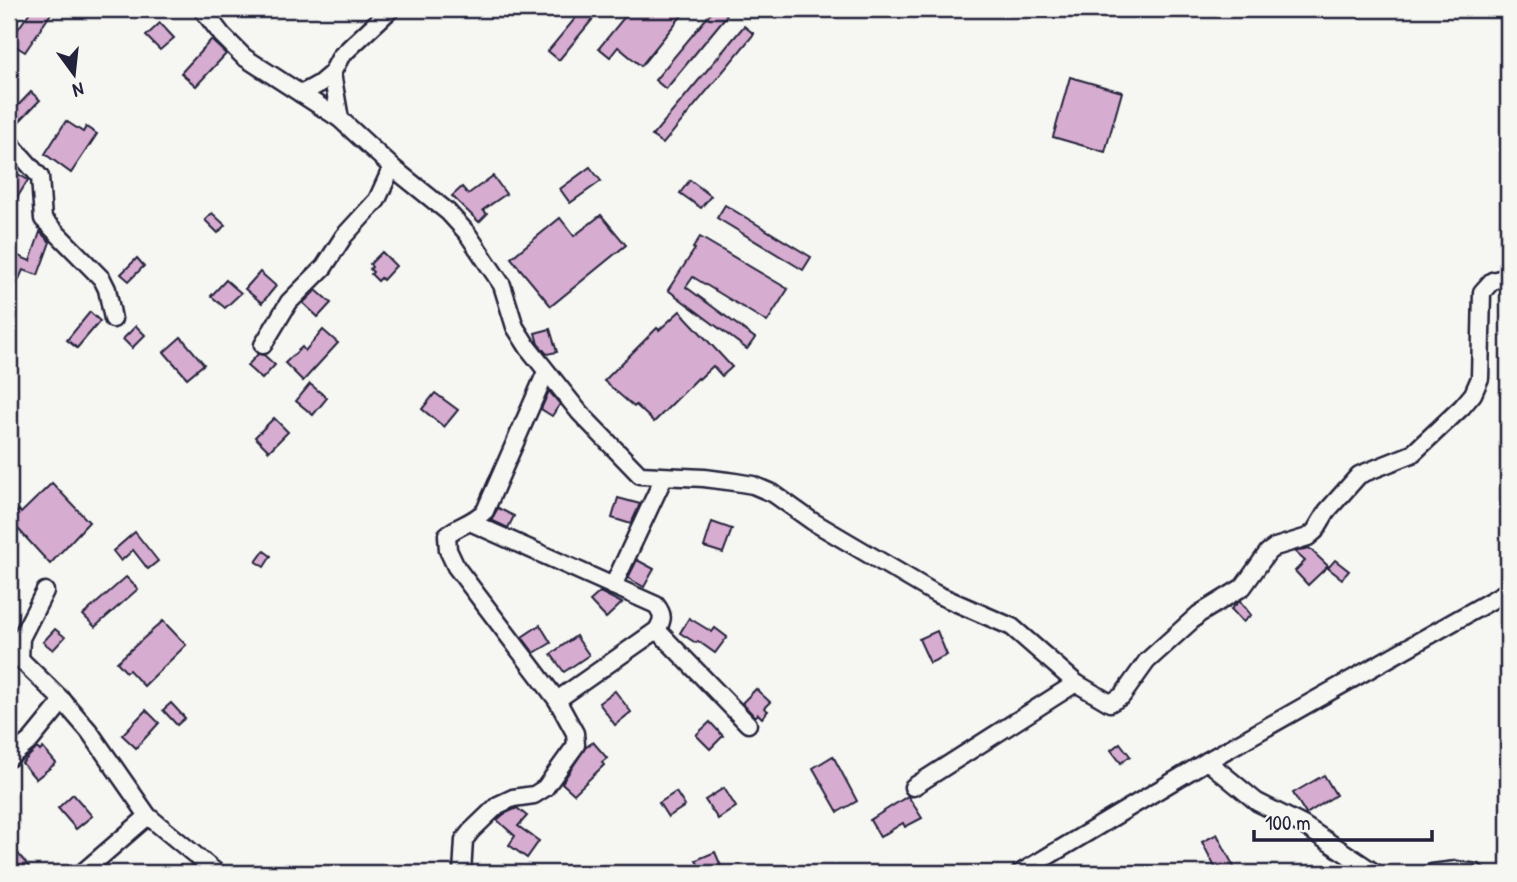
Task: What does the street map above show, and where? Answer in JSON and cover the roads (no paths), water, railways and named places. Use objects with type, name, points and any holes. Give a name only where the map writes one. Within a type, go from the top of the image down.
[{"type":"street","points":[[202,9],[244,57],[340,119],[392,167],[448,212],[467,233],[502,285],[515,327],[546,372],[580,414],[640,475],[735,482],[753,485],[774,494],[812,522],[936,594],[1012,627],[1076,683],[1111,703],[1122,696],[1147,661],[1199,614],[1244,587],[1268,552],[1275,547],[1308,537],[1359,475],[1412,454],[1473,394],[1480,378],[1482,292],[1492,281],[1508,276]]},
{"type":"street","points":[[301,94],[320,84],[332,73],[341,56],[391,9]]},
{"type":"street","points":[[332,73],[340,119]]},
{"type":"street","points":[[9,142],[40,177],[43,219],[103,279],[113,319]]},
{"type":"street","points":[[264,345],[289,302],[324,267],[344,236],[377,200],[392,167]]},
{"type":"street","points":[[462,873],[464,840],[471,831],[498,805],[513,798],[534,795],[545,788],[576,746],[575,733],[557,701],[456,567],[448,550],[447,535],[457,527],[472,523],[485,511],[546,372]]},
{"type":"street","points":[[613,586],[663,477]]},
{"type":"street","points":[[472,523],[656,605],[662,612],[662,621],[657,630],[557,701]]},
{"type":"street","points":[[45,591],[20,638],[14,658],[64,701],[89,731],[148,816],[217,873]]},
{"type":"street","points":[[1020,873],[1207,761],[1508,591]]},
{"type":"street","points":[[657,630],[748,724]]},
{"type":"street","points":[[913,787],[1076,683]]},
{"type":"street","points":[[9,758],[31,740],[64,701]]},
{"type":"street","points":[[1207,761],[1257,802],[1303,825],[1375,873]]},
{"type":"street","points":[[82,873],[148,816]]},
{"type":"street","points":[[1432,873],[1456,870],[1476,873]]}]
